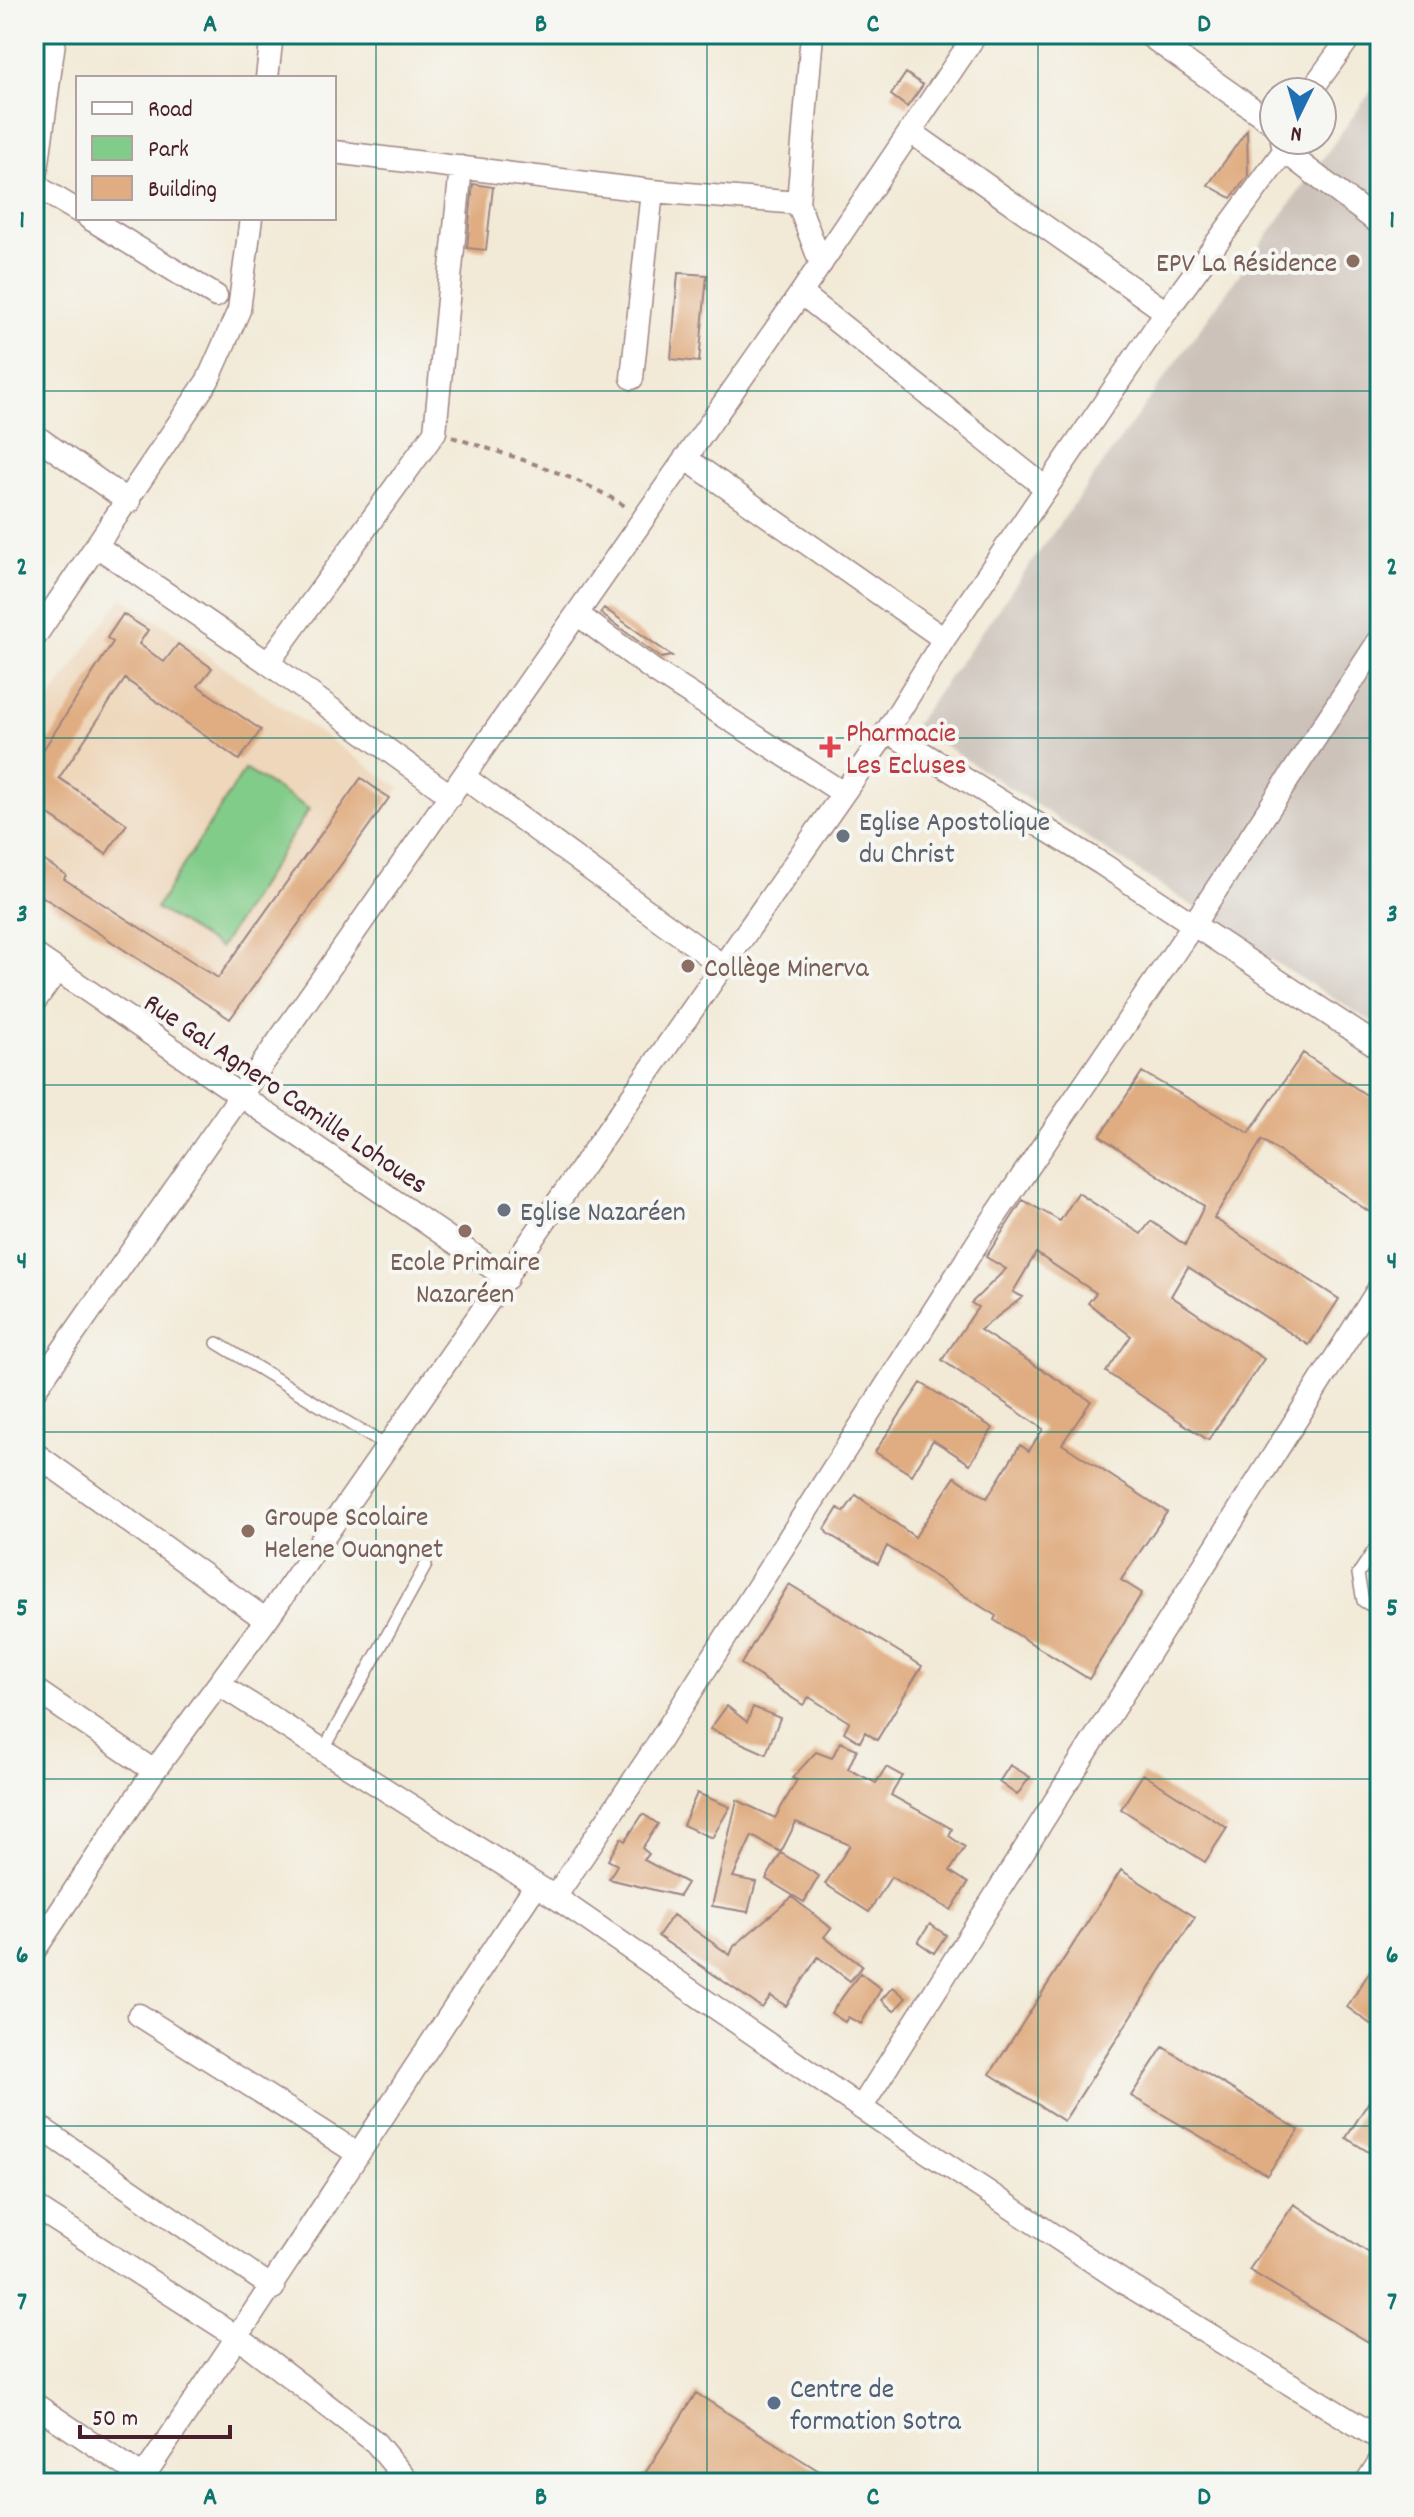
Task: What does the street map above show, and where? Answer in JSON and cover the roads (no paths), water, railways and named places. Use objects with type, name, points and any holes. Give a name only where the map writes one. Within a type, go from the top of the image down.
[{"type":"street","points":[[55,34],[35,185],[76,210]]},
{"type":"street","points":[[267,76],[272,34]]},
{"type":"street","points":[[812,34],[798,203],[821,264]]},
{"type":"street","points":[[34,1391],[801,293],[976,34]]},
{"type":"street","points":[[1147,34],[1258,113]]},
{"type":"street","points":[[1322,76],[1352,34]]},
{"type":"street","points":[[911,132],[1166,312]]},
{"type":"street","points":[[336,152],[652,191],[798,203]]},
{"type":"street","points":[[35,1946],[154,1771],[220,1685],[388,1447],[887,731],[944,639],[1275,156]]},
{"type":"street","points":[[1297,156],[1380,224]]},
{"type":"street","points":[[268,663],[435,432],[461,167]]},
{"type":"street","points":[[632,378],[652,191]]},
{"type":"street","points":[[92,220],[216,296]]},
{"type":"street","points":[[34,638],[129,502],[208,380],[239,310],[251,220]]},
{"type":"street","points":[[801,293],[1047,489]]},
{"type":"street","points":[[34,435],[129,502]]},
{"type":"street","points":[[685,458],[944,639]]},
{"type":"street","points":[[98,547],[268,663],[451,796]]},
{"type":"street","points":[[577,614],[653,670],[843,793]]},
{"type":"street","points":[[34,2404],[145,2481],[273,2288],[357,2153],[546,1891],[648,1759],[979,1240],[1193,925],[1380,639]]},
{"type":"street","points":[[887,731],[1380,1048]]},
{"type":"street","points":[[464,777],[723,966]]},
{"type":"street","name":"Rue Gal Agnero Camille Lohoues","points":[[34,954],[507,1278]]},
{"type":"street","points":[[34,1002],[57,970]]},
{"type":"street","points":[[861,2108],[1380,1287]]},
{"type":"street","points":[[34,1453],[266,1620]]},
{"type":"street","points":[[220,1685],[546,1891],[861,2108],[1125,2283],[1380,2439]]},
{"type":"street","points":[[34,1689],[154,1771]]},
{"type":"street","points":[[139,2015],[357,2153]]},
{"type":"street","points":[[34,2123],[273,2288]]},
{"type":"street","points":[[34,2206],[239,2338],[375,2442],[409,2483]]},
{"type":"street","points":[[1366,2483],[1380,2463]]},
{"type":"lane","points":[[217,1343],[388,1447]]},
{"type":"lane","points":[[1380,1541],[1358,1574],[1363,1601],[1380,1611]]},
{"type":"lane","points":[[323,1751],[426,1565]]},
{"type":"place","name":"EPV La Résidence","points":[[1353,261]]},
{"type":"place","name":"Pharmacie Les Ecluses","points":[[830,747]]},
{"type":"place","name":"Eglise Apostolique du Christ","points":[[843,836]]},
{"type":"place","name":"Collège Minerva","points":[[688,966]]},
{"type":"place","name":"Eglise Nazaréen","points":[[504,1210]]},
{"type":"place","name":"Ecole Primaire Nazaréen","points":[[465,1231]]},
{"type":"place","name":"Groupe Scolaire Helene Ouangnet","points":[[248,1531]]},
{"type":"place","name":"Centre de formation Sotra","points":[[774,2403]]}]
